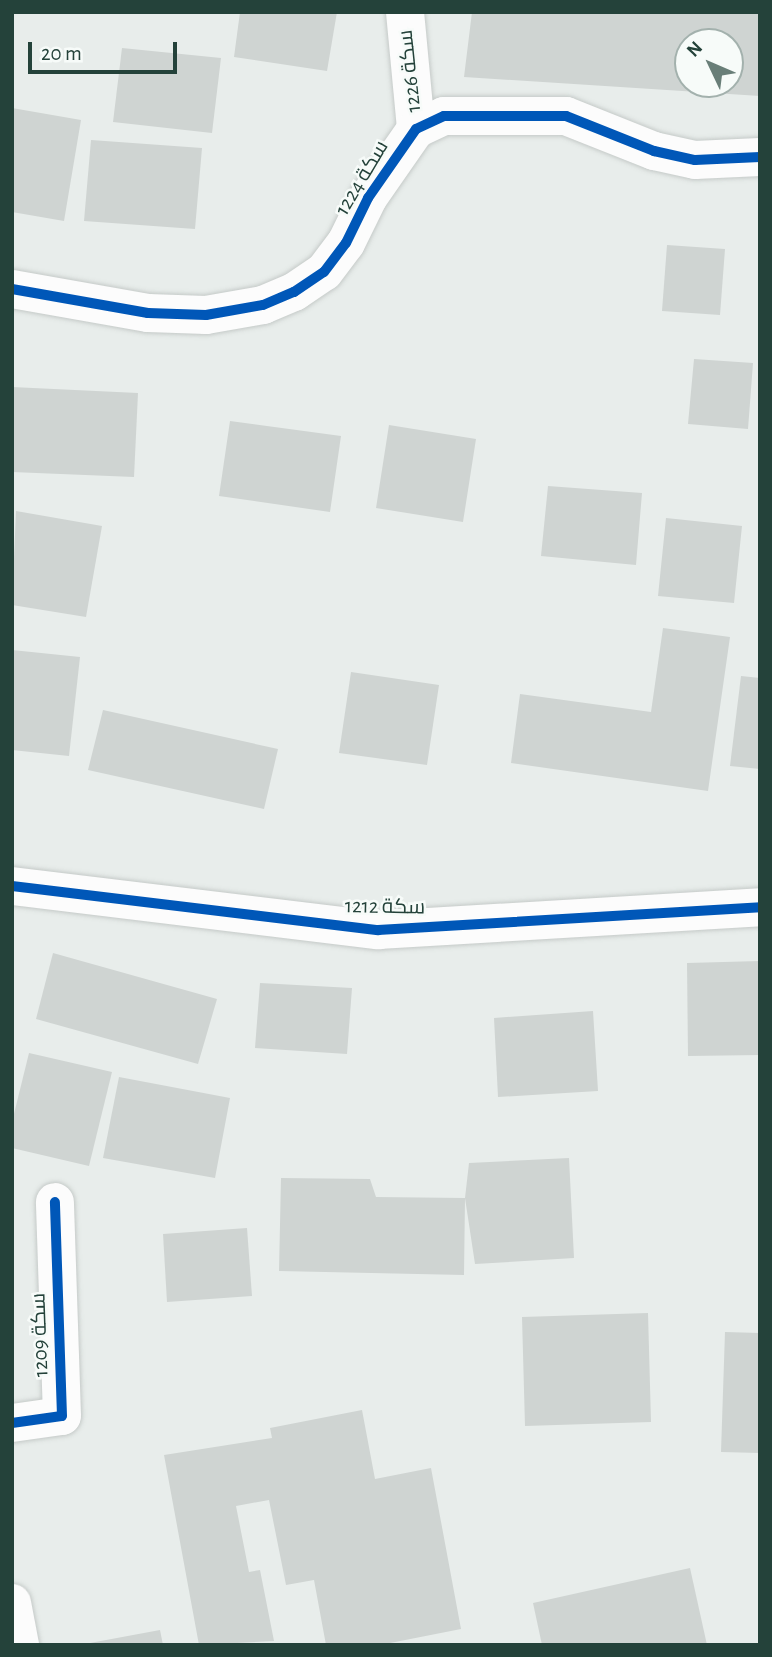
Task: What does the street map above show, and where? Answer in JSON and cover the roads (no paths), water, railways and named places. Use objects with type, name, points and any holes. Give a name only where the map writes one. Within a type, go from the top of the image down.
[{"type":"street","name":"سكة 1226","points":[[405,12],[416,129]]},
{"type":"street","name":"سكة 1224","points":[[12,289],[148,313],[206,315],[262,305],[324,272],[416,129],[444,116],[566,116],[681,157],[760,156]]},
{"type":"street","name":"سكة 1212","points":[[12,886],[378,930],[760,907]]},
{"type":"street","name":"سكة 1209","points":[[12,1423],[62,1416],[55,1202]]},
{"type":"street","points":[[12,1603],[20,1645]]}]
